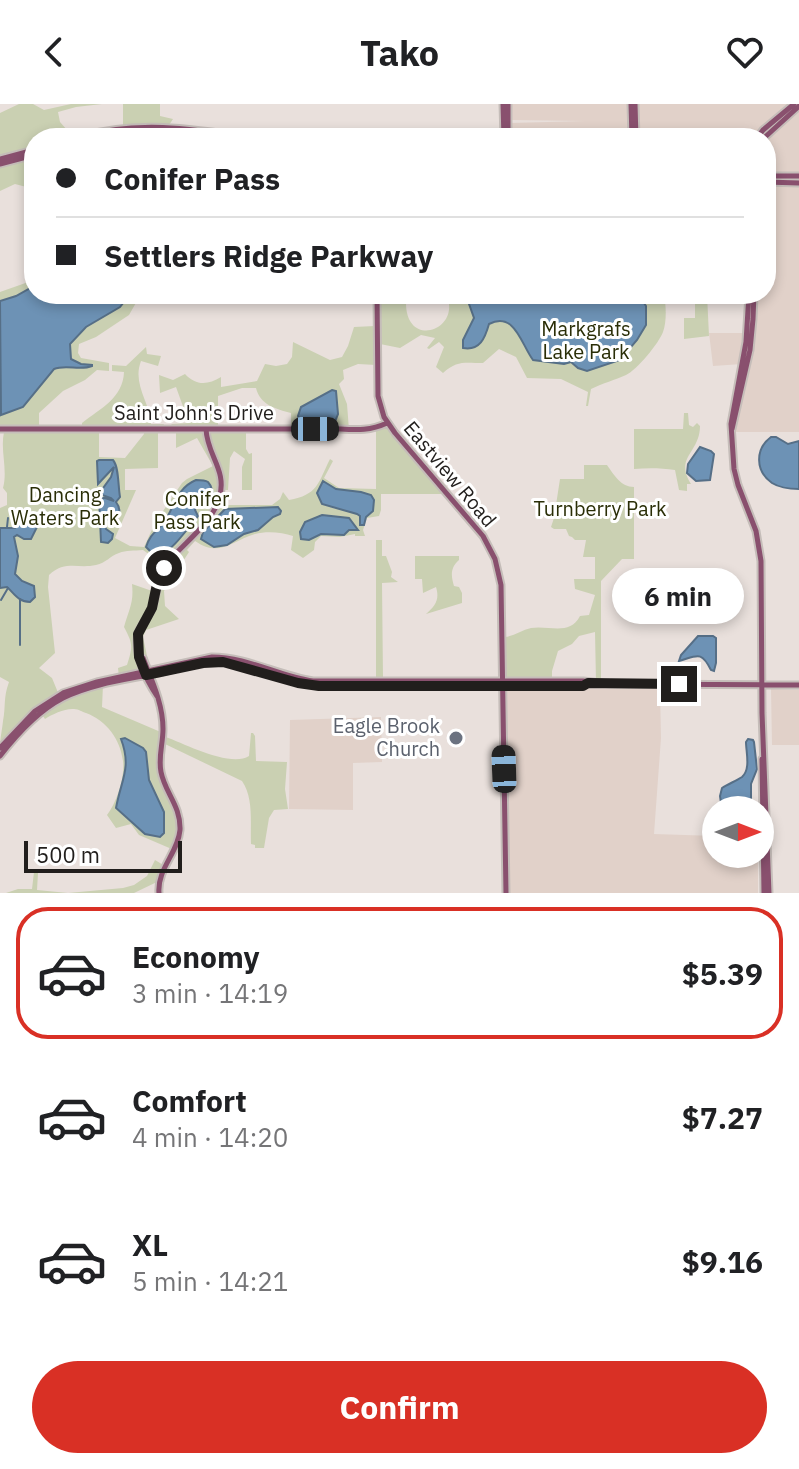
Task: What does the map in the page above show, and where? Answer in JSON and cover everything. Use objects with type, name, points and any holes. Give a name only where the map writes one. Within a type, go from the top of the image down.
[{"type":"street","points":[[506,104],[506,128]]},
{"type":"street","points":[[633,104],[634,128]]},
{"type":"street","points":[[766,128],[796,105]]},
{"type":"street","points":[[774,128],[796,105]]},
{"type":"street","points":[[127,128],[183,128]]},
{"type":"street","points":[[0,162],[24,155]]},
{"type":"street","points":[[776,176],[799,176]]},
{"type":"street","points":[[776,182],[799,183]]},
{"type":"street","name":"Eastview Road","points":[[377,304],[378,395],[381,410],[387,423],[489,545],[500,578],[500,717],[506,893]]},
{"type":"street","points":[[750,304],[731,420],[734,469],[760,546],[766,893]]},
{"type":"street","name":"Saint John's Drive","points":[[0,429],[361,431],[387,423]]},
{"type":"street","points":[[159,893],[161,875],[176,846],[180,825],[177,806],[160,768],[163,726],[157,696],[139,650],[138,634],[152,608],[164,568],[209,518],[219,498],[220,470],[207,443],[206,429]]},
{"type":"street","points":[[0,748],[35,711],[78,687],[203,663],[235,664],[298,683],[319,686],[501,683],[583,686],[588,683],[799,685]]},
{"type":"street","points":[[0,756],[36,717],[65,697],[147,673]]},
{"type":"shaded area","points":[[509,104],[631,104],[632,128],[510,128],[510,123],[585,121],[510,120]]},
{"type":"shaded area","points":[[636,104],[792,104],[765,128],[637,128]]},
{"type":"shaded area","points":[[799,107],[799,174],[776,173],[776,129]]},
{"type":"shaded area","points":[[776,182],[799,183],[799,432],[732,432],[750,350],[753,304],[776,304]]},
{"type":"shaded area","points":[[709,333],[747,333],[742,364],[713,366]]},
{"type":"shaded area","points":[[508,688],[660,689],[661,738],[654,834],[702,836],[702,868],[758,868],[758,893],[509,893]]},
{"type":"shaded area","points":[[771,689],[799,690],[799,745],[772,745]]},
{"type":"shaded area","points":[[381,717],[382,762],[353,763],[353,810],[289,809],[290,720]]},
{"type":"green space","points":[[19,104],[33,104],[44,110],[71,104],[102,104],[58,112],[65,128],[24,128],[24,151],[0,158],[0,113]]},
{"type":"green space","points":[[123,104],[160,104],[160,116],[173,119],[169,125],[123,126]]},
{"type":"green space","points":[[24,160],[24,186],[15,184],[0,191],[0,167]]},
{"type":"green space","points":[[24,284],[24,304],[135,304],[129,315],[96,337],[79,344],[81,358],[109,363],[109,371],[97,370],[63,391],[39,413],[39,428],[0,428],[0,292]]},
{"type":"green space","name":"Markgrafs Lake Park","points":[[379,304],[406,304],[408,318],[423,330],[432,330],[441,325],[448,304],[665,304],[666,308],[663,332],[652,349],[631,372],[591,389],[586,406],[588,392],[561,379],[527,378],[516,357],[499,349],[483,363],[457,364],[443,373],[436,367],[444,347],[439,342],[427,348],[435,338],[421,335],[400,348],[380,344]]},
{"type":"green space","points":[[695,304],[707,304],[709,336],[684,339],[684,318],[695,318]]},
{"type":"green space","points":[[375,326],[376,365],[358,364],[343,370],[344,379],[339,384],[347,404],[349,430],[291,429],[291,413],[265,402],[256,388],[242,388],[218,396],[218,429],[246,429],[246,449],[249,454],[252,453],[252,490],[242,490],[245,459],[234,451],[230,458],[228,490],[224,490],[223,505],[272,505],[283,492],[289,500],[306,495],[316,487],[330,459],[333,461],[324,478],[339,488],[376,489],[376,430],[385,426],[444,494],[381,494],[379,516],[367,518],[363,530],[365,536],[321,536],[315,542],[314,550],[303,558],[291,550],[293,536],[284,534],[255,534],[219,548],[195,541],[164,591],[165,606],[179,619],[146,630],[143,637],[150,670],[119,677],[118,668],[127,665],[131,649],[124,627],[132,601],[132,584],[155,592],[161,563],[143,550],[122,552],[96,565],[66,566],[55,570],[49,575],[48,587],[55,653],[39,668],[52,678],[59,695],[35,711],[0,748],[9,682],[0,677],[0,508],[7,505],[7,493],[3,488],[4,432],[99,429],[99,457],[125,458],[144,434],[144,429],[158,429],[158,468],[125,469],[125,490],[136,490],[115,538],[130,546],[144,547],[155,523],[182,483],[213,466],[197,438],[176,448],[176,429],[171,424],[189,423],[176,387],[160,393],[159,375],[173,380],[185,374],[193,381],[202,383],[221,377],[221,387],[257,381],[265,364],[287,364],[292,357],[293,342],[330,360],[342,357],[354,327]]},
{"type":"green space","points":[[146,347],[147,354],[161,356],[158,366],[141,361],[140,385],[151,424],[163,426],[82,427],[82,423],[110,402],[120,389],[124,372],[112,371],[112,365],[126,366]]},
{"type":"green space","points":[[684,413],[688,413],[689,425],[693,427],[697,423],[700,426],[696,443],[686,461],[691,484],[687,484],[687,491],[679,490],[675,470],[634,469],[634,429],[683,429]]},
{"type":"green space","name":"Turnberry Park","points":[[584,465],[607,465],[622,483],[634,487],[634,559],[622,559],[601,581],[601,682],[596,682],[595,632],[579,636],[572,644],[558,651],[552,680],[506,678],[505,637],[531,628],[565,628],[580,616],[589,615],[595,595],[575,589],[574,579],[595,579],[595,557],[583,557],[586,540],[575,540],[566,529],[551,527],[560,479],[584,479]]},
{"type":"green space","points":[[376,540],[382,540],[382,556],[386,556],[391,577],[398,582],[382,583],[383,679],[376,679]]},
{"type":"green space","points":[[415,556],[459,556],[452,575],[454,586],[459,587],[462,593],[462,603],[426,614],[436,602],[437,592],[436,587],[423,593],[422,579],[415,579]]},
{"type":"green space","points":[[103,685],[102,707],[163,733],[160,768],[179,820],[174,850],[139,835],[131,824],[116,828],[107,815],[120,789],[123,767],[119,745],[106,726],[76,709],[63,710],[45,719],[41,713],[65,697]]},
{"type":"green space","points":[[251,733],[255,736],[256,761],[287,762],[285,789],[288,809],[274,810],[269,818],[264,848],[255,848],[251,844],[250,803],[242,781],[165,744],[166,737],[208,754],[241,759],[249,756]]},
{"type":"green space","points":[[155,860],[165,866],[159,881],[134,893],[68,893],[134,885],[147,876]]},
{"type":"green space","points":[[34,872],[38,873],[37,890],[68,893],[6,893],[32,889]]},
{"type":"water","points":[[24,292],[24,304],[122,304],[86,327],[70,344],[71,359],[92,366],[54,369],[23,407],[1,415],[0,301]]},
{"type":"water","points":[[469,304],[646,306],[646,325],[620,360],[587,371],[571,362],[533,360],[516,331],[505,322],[489,324],[478,345],[463,348],[463,340],[474,318]]},
{"type":"water","points":[[332,390],[336,391],[338,414],[334,424],[318,426],[301,423],[298,416],[301,407]]},
{"type":"water","points":[[771,437],[788,444],[799,441],[799,489],[775,485],[762,472],[760,454]]},
{"type":"water","points":[[700,447],[714,454],[710,480],[696,481],[687,473],[688,464]]},
{"type":"water","points":[[99,460],[113,460],[118,477],[120,497],[116,502],[119,516],[116,520],[104,520],[106,529],[113,534],[108,543],[101,542],[99,498],[114,501],[102,495],[101,491],[114,467],[98,484]]},
{"type":"water","points":[[196,480],[208,482],[212,498],[197,503],[195,510],[198,516],[185,533],[165,553],[154,555],[146,547],[150,538],[165,521],[180,492]]},
{"type":"water","points":[[323,481],[336,489],[371,495],[373,511],[366,517],[364,525],[360,525],[357,514],[322,504],[317,493]]},
{"type":"water","points":[[278,507],[280,514],[258,530],[244,534],[227,545],[214,547],[201,539],[203,532],[225,509]]},
{"type":"water","points":[[322,515],[349,518],[358,530],[349,530],[344,535],[321,534],[309,540],[301,539],[300,532],[305,522]]},
{"type":"water","points":[[23,517],[36,521],[38,525],[31,539],[14,537],[18,556],[15,574],[34,586],[35,597],[30,602],[19,599],[7,587],[0,588],[0,528],[15,528],[16,519]]},
{"type":"water","points":[[698,636],[716,638],[714,671],[698,656],[679,661]]},
{"type":"water","points":[[125,738],[146,752],[149,780],[164,812],[164,833],[160,837],[145,834],[116,808],[126,766],[121,739]]},
{"type":"water","points":[[748,739],[754,742],[757,769],[751,784],[751,796],[720,796],[722,788],[745,774]]},
{"type":"waterway","points":[[7,527],[8,518]]},
{"type":"waterway","points":[[1,600],[8,588]]},
{"type":"waterway","points":[[20,599],[20,645]]},
{"type":"place","name":"Eagle Brook Church","points":[[456,738]]},
{"type":"route","points":[[164,568],[149,616],[138,634],[139,657],[146,675],[218,662],[319,686],[679,684]]},
{"type":"park label","name":"Dancing Waters Park","points":[[65,506]]},
{"type":"park label","name":"Conifer Pass Park","points":[[197,510]]}]
